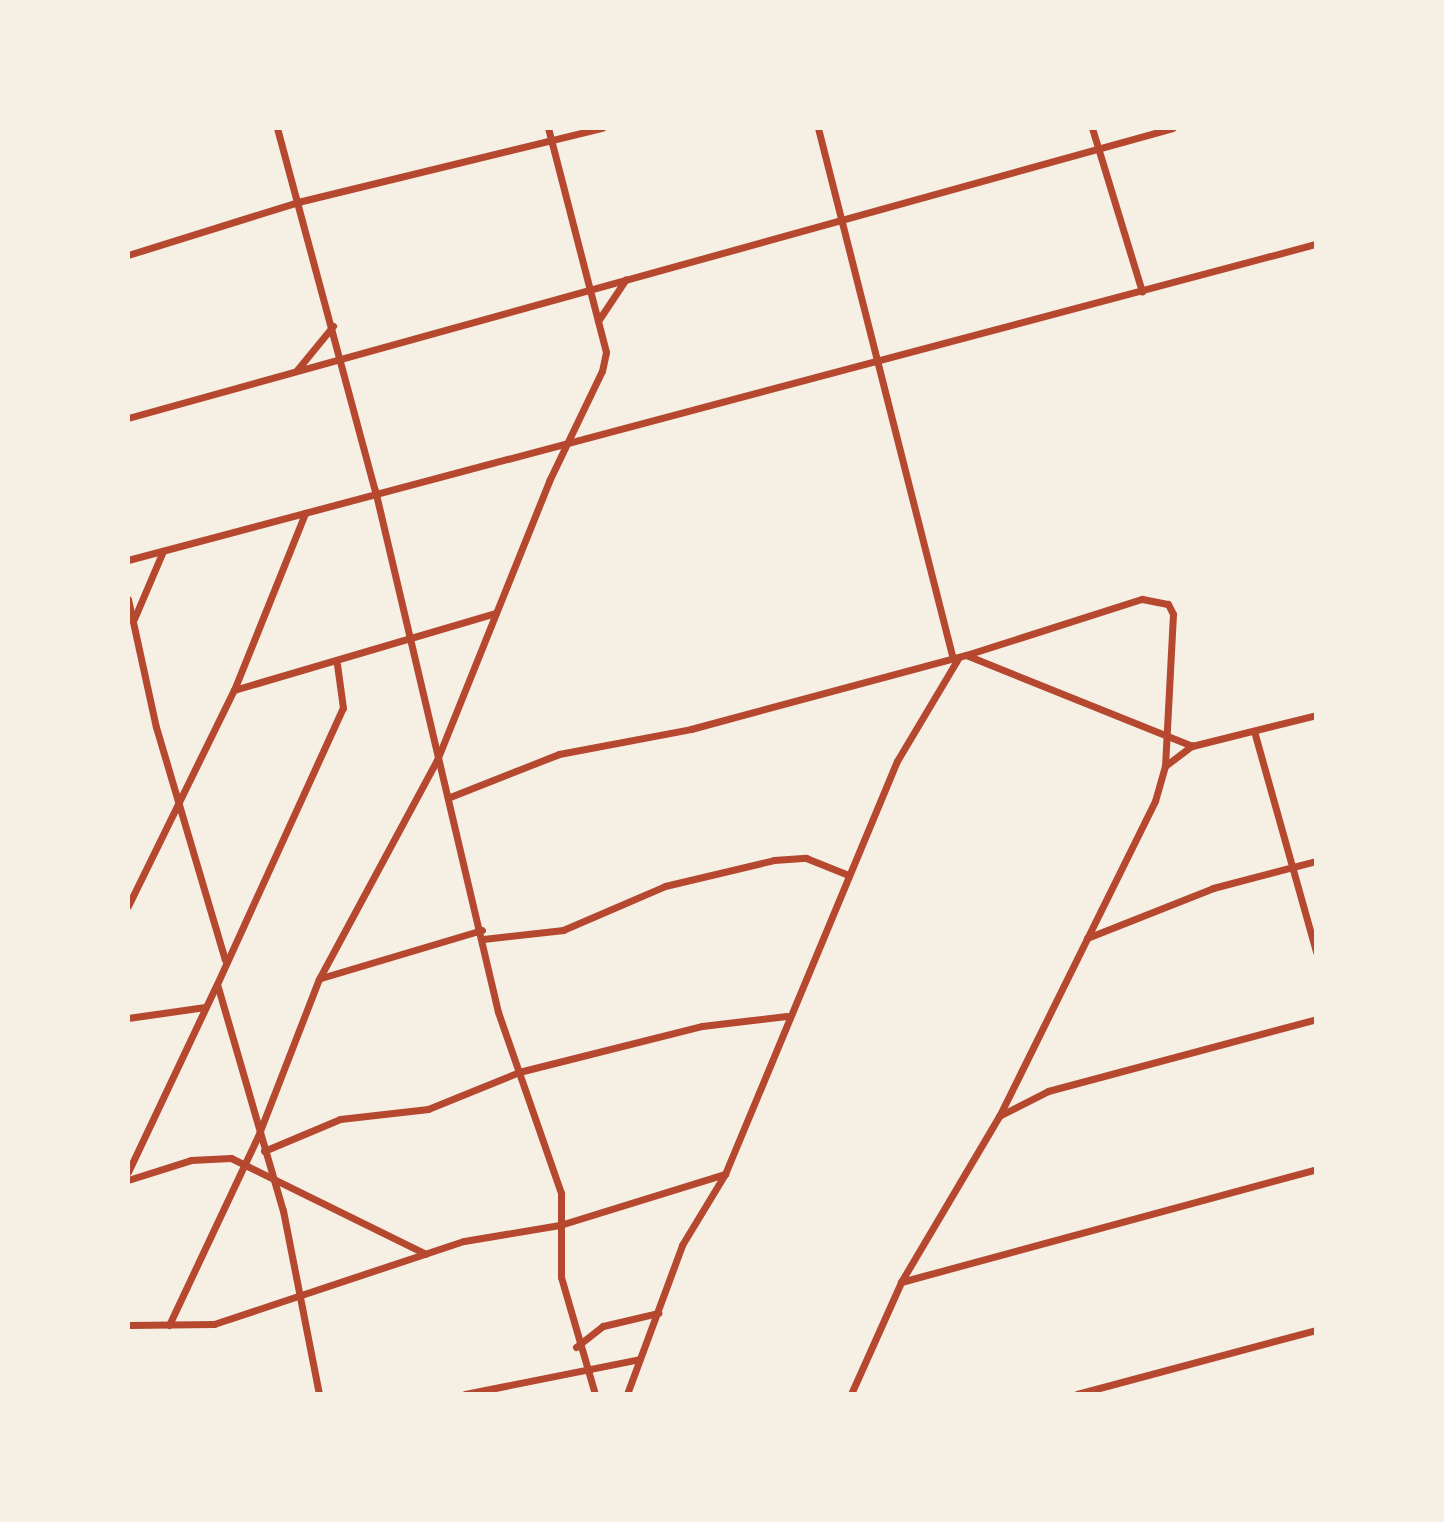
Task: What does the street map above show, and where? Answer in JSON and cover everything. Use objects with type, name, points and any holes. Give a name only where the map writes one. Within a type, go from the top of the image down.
[{"type":"street","points":[[277,128],[333,326],[339,363],[375,490],[437,760],[450,797],[519,1072],[561,1193],[561,1277],[576,1347],[595,1394]]},
{"type":"street","points":[[169,1325],[258,1136],[319,979],[437,760],[496,613],[605,361],[598,321],[548,128]]},
{"type":"street","points":[[128,255],[298,202],[602,128]]},
{"type":"street","points":[[627,1394],[682,1245],[725,1174],[786,1016],[846,874],[903,748],[959,657],[878,363],[818,128]]},
{"type":"street","points":[[1092,128],[1142,292]]},
{"type":"street","points":[[128,418],[339,363],[841,217],[1173,128]]},
{"type":"street","points":[[128,560],[305,513],[375,490],[878,363],[1316,244]]},
{"type":"street","points":[[598,321],[627,278]]},
{"type":"street","points":[[293,373],[333,326]]},
{"type":"street","points":[[128,906],[177,797],[234,690],[305,513]]},
{"type":"street","points":[[133,621],[163,551]]},
{"type":"street","points":[[128,599],[177,797],[225,960]]},
{"type":"street","points":[[450,797],[559,754],[691,729],[959,657],[1142,599],[1168,604],[1175,639],[1164,739],[1165,766],[1145,824],[999,1116],[901,1282],[855,1392]]},
{"type":"street","points":[[234,690],[337,664],[496,613]]},
{"type":"street","points":[[959,657],[1164,739],[1192,746]]},
{"type":"street","points":[[128,1172],[343,708],[337,664]]},
{"type":"street","points":[[1165,766],[1192,746],[1316,715]]},
{"type":"street","points":[[1254,731],[1316,952]]},
{"type":"street","points":[[319,979],[483,934],[563,930],[665,886],[774,860],[806,858],[846,874]]},
{"type":"street","points":[[1087,938],[1213,888],[1316,861]]},
{"type":"street","points":[[217,984],[258,1136],[274,1183],[302,1297],[319,1394]]},
{"type":"street","points":[[128,1018],[205,1007]]},
{"type":"street","points":[[264,1151],[340,1119],[428,1109],[519,1072],[702,1026],[786,1016]]},
{"type":"street","points":[[999,1116],[1048,1091],[1316,1019]]},
{"type":"street","points":[[128,1180],[191,1160],[245,1164],[274,1183],[426,1254]]},
{"type":"street","points":[[901,1282],[1316,1169]]},
{"type":"street","points":[[128,1325],[214,1324],[426,1254],[560,1225],[725,1174]]},
{"type":"street","points":[[576,1347],[603,1326],[658,1313]]},
{"type":"street","points":[[1077,1394],[1316,1330]]},
{"type":"street","points":[[465,1394],[506,1390],[582,1367],[640,1359]]}]
